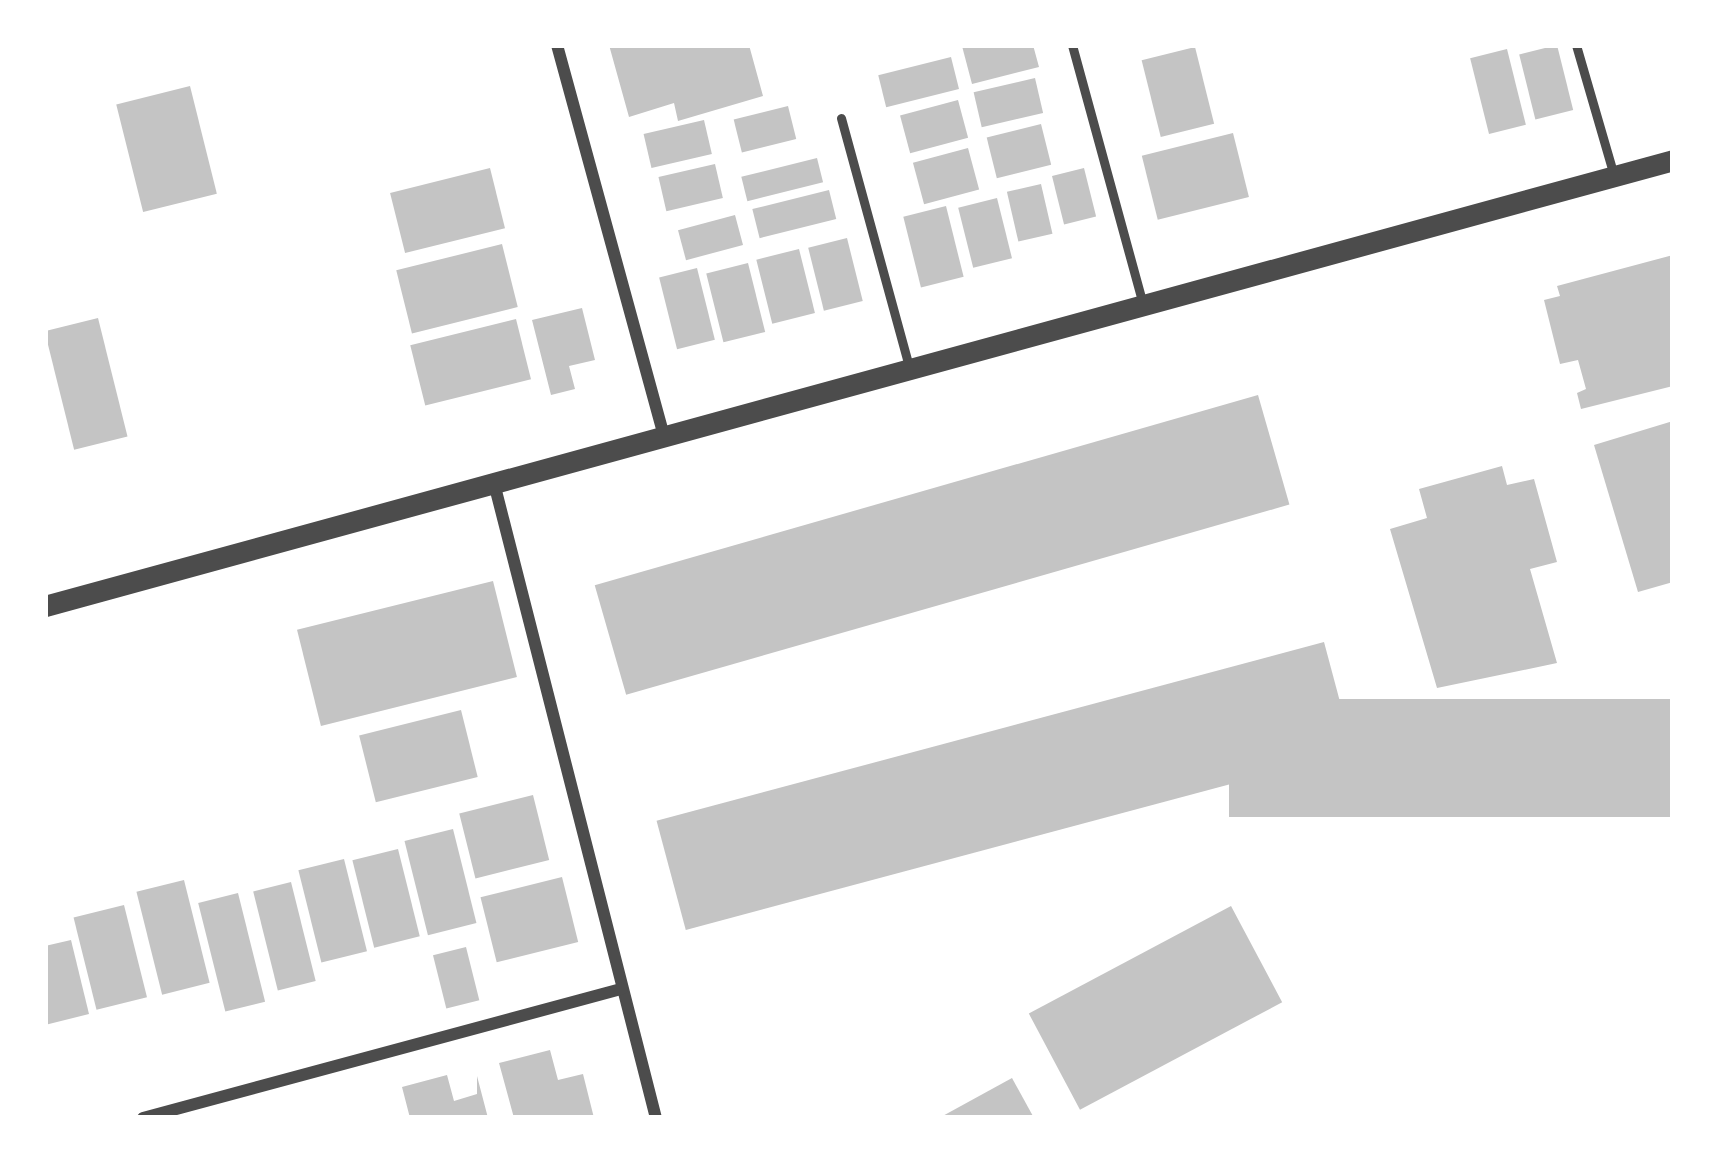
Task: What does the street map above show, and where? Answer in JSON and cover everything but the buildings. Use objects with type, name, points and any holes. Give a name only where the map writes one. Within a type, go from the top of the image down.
[{"type":"street","points":[[556,45],[664,436]]},
{"type":"street","points":[[45,606],[1673,160]]},
{"type":"street","points":[[494,483],[656,1118]]},
{"type":"street","points":[[143,1118],[622,988]]},
{"type":"lane","points":[[1072,45],[1142,305]]},
{"type":"lane","points":[[1576,45],[1614,176]]},
{"type":"lane","points":[[841,118],[910,369]]}]
